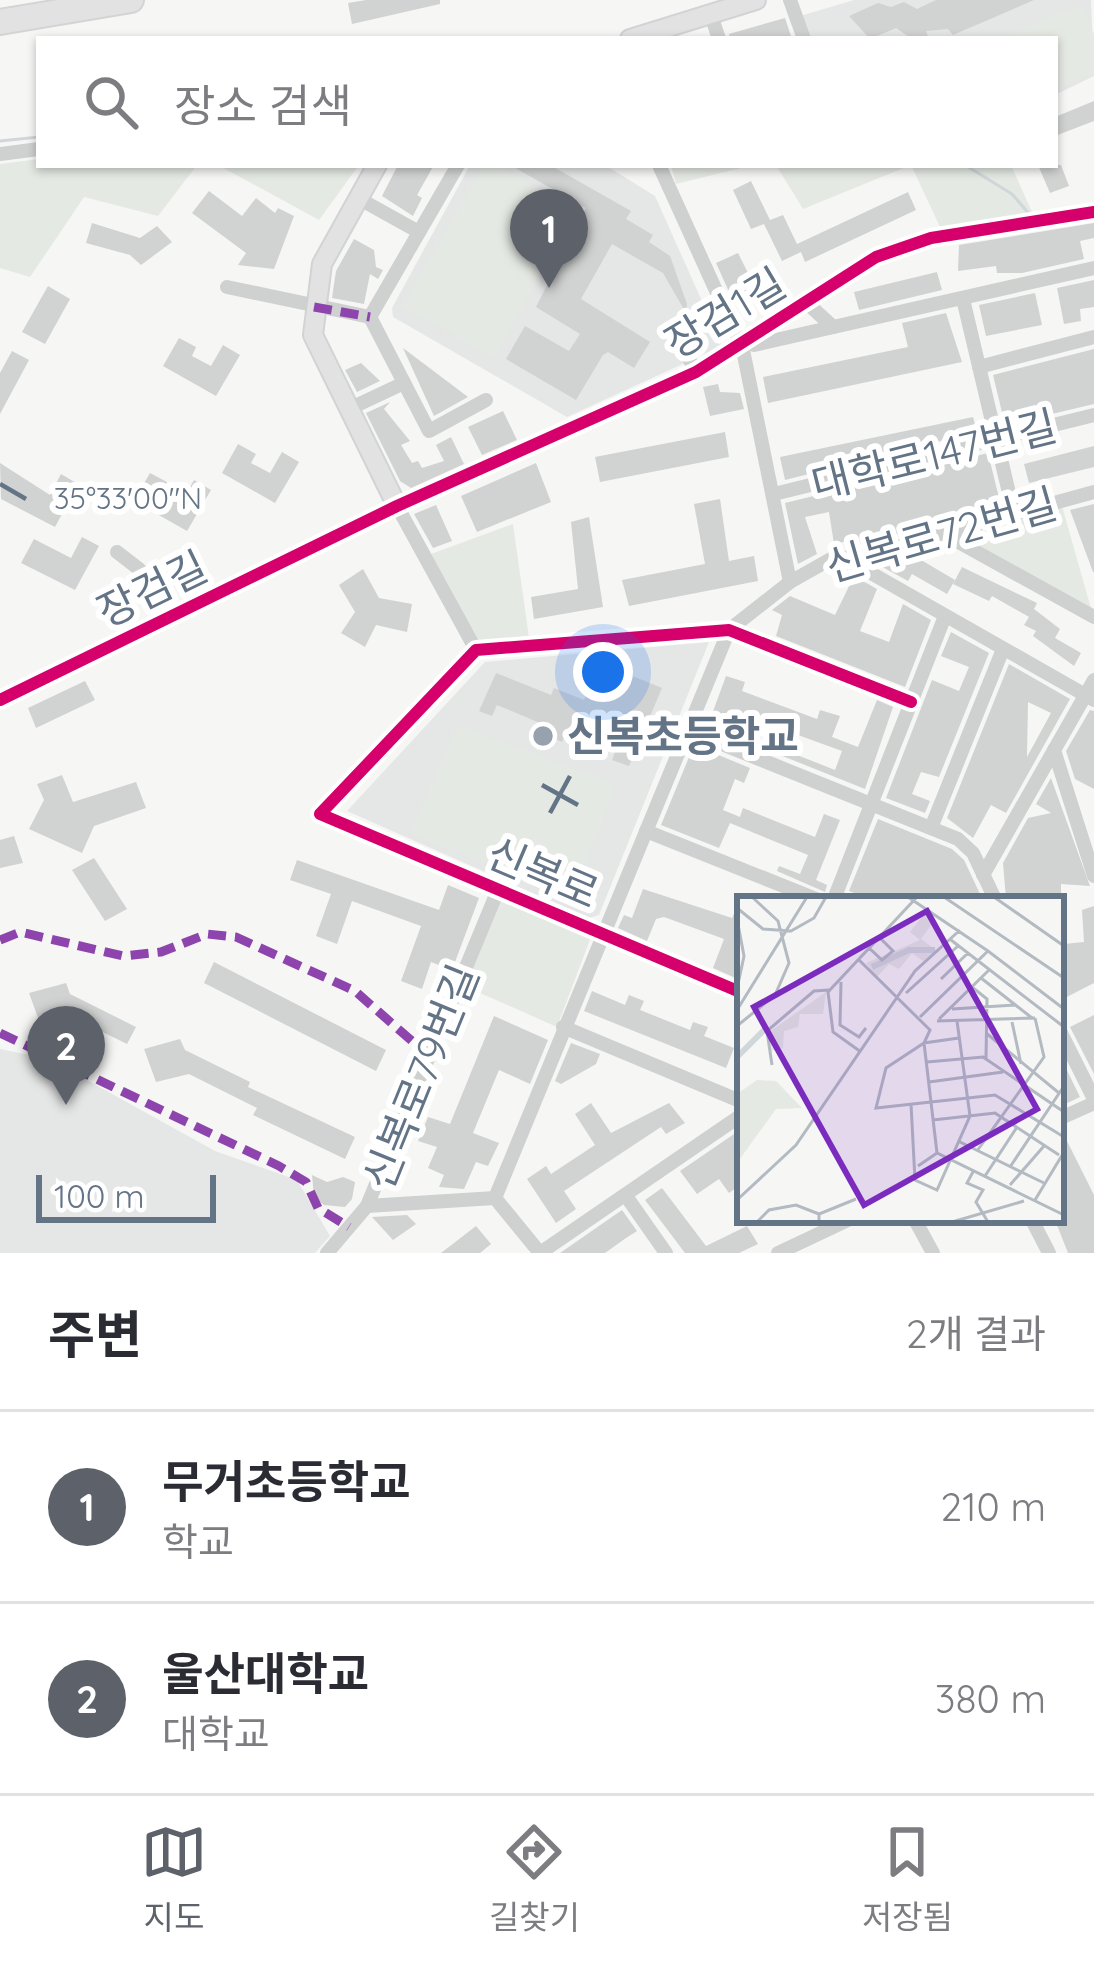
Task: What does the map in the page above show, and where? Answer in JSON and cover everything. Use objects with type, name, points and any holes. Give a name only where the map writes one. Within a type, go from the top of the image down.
[{"type":"highway","points":[[0,22],[131,0]]},
{"type":"main road","points":[[640,36],[755,0]]},
{"type":"main road","points":[[375,168],[322,264],[314,307],[316,348],[397,506]]},
{"type":"street","points":[[790,0],[803,36]]},
{"type":"street","points":[[710,12],[718,36]]},
{"type":"street","points":[[0,154],[36,149]]},
{"type":"street","points":[[370,317],[456,168]]},
{"type":"street","name":"장검1길","points":[[660,168],[742,347]]},
{"type":"street","points":[[356,197],[418,232]]},
{"type":"street","name":"장검1길","points":[[397,506],[696,373],[876,257],[931,238],[1094,212]]},
{"type":"street","name":"장검1길","points":[[742,347],[1094,268]]},
{"type":"street","points":[[227,286],[370,317]]},
{"type":"street","points":[[963,299],[1014,514]]},
{"type":"street","points":[[807,303],[832,327]]},
{"type":"street","points":[[370,317],[429,431],[486,400]]},
{"type":"street","points":[[979,367],[1094,337]]},
{"type":"street","points":[[682,345],[696,373]]},
{"type":"street","name":"신복로72번길","points":[[742,347],[790,582]]},
{"type":"street","points":[[353,406],[404,383]]},
{"type":"street","name":"대학로147번길","points":[[774,494],[1094,416]]},
{"type":"street","name":"신복로72번길","points":[[495,1198],[600,933],[729,630],[790,582],[838,555],[848,560],[1094,492]]},
{"type":"street","points":[[397,506],[476,650],[729,630],[910,702]]},
{"type":"street","name":"장검길","points":[[0,700],[397,506]]},
{"type":"street","points":[[944,534],[1094,617]]},
{"type":"street","points":[[117,552],[139,568],[169,617]]},
{"type":"street","points":[[848,560],[1090,698]]},
{"type":"street","points":[[835,896],[945,616]]},
{"type":"street","points":[[931,828],[1003,649]]},
{"type":"street","name":"신복로","points":[[476,650],[320,814],[737,991]]},
{"type":"street","points":[[983,875],[1054,749],[1090,698],[1094,680]]},
{"type":"street","points":[[688,730],[958,839],[973,853],[994,896]]},
{"type":"street","points":[[1054,749],[1094,876]]},
{"type":"street","points":[[646,831],[808,896]]},
{"type":"street","name":"신복로79번길","points":[[327,1253],[368,1206],[498,890]]},
{"type":"street","points":[[563,1027],[737,1100]]},
{"type":"street","points":[[1064,1039],[1094,1101],[1064,1116]]},
{"type":"street","points":[[368,1206],[495,1198],[540,1253],[737,1118]]},
{"type":"street","points":[[626,1196],[666,1253]]},
{"type":"street","points":[[778,1253],[842,1223]]},
{"type":"street","points":[[917,1223],[933,1253]]},
{"type":"street","points":[[1034,1223],[1049,1253]]},
{"type":"shaded area","points":[[854,0],[1091,0],[1094,76],[1058,94],[1058,36],[803,36],[797,17]]},
{"type":"shaded area","points":[[1080,5],[1094,34],[1094,72],[1058,88],[1058,36],[1006,36]]},
{"type":"shaded area","points":[[36,159],[36,168],[195,168],[158,216],[84,197],[30,277],[0,268],[0,164]]},
{"type":"shaded area","points":[[224,168],[357,168],[319,220]]},
{"type":"shaded area","points":[[468,168],[610,168],[655,196],[722,346],[567,417],[393,317],[392,308]]},
{"type":"shaded area","points":[[482,168],[501,168],[576,211],[494,358],[403,306]]},
{"type":"shaded area","points":[[672,168],[741,168],[676,184]]},
{"type":"shaded area","points":[[778,168],[904,168],[803,209]]},
{"type":"shaded area","points":[[912,168],[1012,168],[1036,221],[951,235],[941,229]]},
{"type":"shaded area","points":[[1062,506],[1092,612],[956,535]]},
{"type":"shaded area","points":[[513,524],[529,638],[480,643],[431,554]]},
{"type":"shaded area","name":"신복초등학교","points":[[709,642],[599,915],[589,918],[347,811],[485,662]]},
{"type":"shaded area","points":[[458,725],[616,785],[571,898],[410,833]]},
{"type":"shaded area","points":[[501,899],[591,937],[557,1027],[462,985]]},
{"type":"shaded area","points":[[0,1049],[49,1059],[215,1151],[297,1180],[330,1236],[315,1253],[0,1253]]},
{"type":"building","points":[[440,0],[440,4],[352,24],[348,3]]},
{"type":"building","points":[[936,0],[1034,0],[953,35],[948,29],[908,36],[896,28],[867,36],[849,16],[878,3],[891,7],[904,2],[917,9]]},
{"type":"building","points":[[785,18],[791,36],[729,36]]},
{"type":"building","points":[[1094,101],[1094,121],[1058,135],[1058,116]]},
{"type":"building","points":[[1061,165],[1069,186],[1050,193],[1039,168]]},
{"type":"building","points":[[396,168],[432,168],[417,195],[422,198],[413,216],[382,196]]},
{"type":"building","points":[[515,168],[555,168],[631,211],[626,219],[653,235],[649,242],[670,256],[687,304],[686,313],[663,273],[612,244],[581,299],[650,342],[634,368],[608,352],[603,355],[576,400],[506,359],[525,326],[569,351],[580,334],[536,307],[586,208]]},
{"type":"building","points":[[751,181],[770,220],[783,215],[797,244],[908,192],[916,210],[805,262],[801,252],[782,261],[764,224],[751,229],[733,190]]},
{"type":"building","points":[[209,191],[242,216],[256,198],[275,213],[278,208],[294,216],[274,269],[238,265],[246,253],[192,213]]},
{"type":"building","points":[[92,223],[140,238],[157,226],[172,242],[141,265],[130,255],[86,243]]},
{"type":"building","points":[[1094,223],[1094,238],[1080,241],[1084,259],[1022,273],[997,273],[996,266],[958,271],[959,245]]},
{"type":"building","points":[[354,239],[374,250],[376,267],[383,270],[378,279],[370,274],[364,304],[332,298],[336,271]]},
{"type":"building","points":[[738,253],[749,275],[764,266],[772,269],[787,293],[771,304],[762,288],[734,303],[716,263]]},
{"type":"building","points":[[937,272],[942,290],[859,310],[854,292]]},
{"type":"building","points":[[1094,280],[1094,307],[1080,309],[1081,321],[1064,324],[1057,288]]},
{"type":"building","points":[[48,286],[70,299],[45,344],[22,332]]},
{"type":"building","points":[[1035,293],[1042,325],[986,336],[979,305]]},
{"type":"building","points":[[946,313],[962,362],[768,403],[763,377],[908,347],[902,323]]},
{"type":"building","points":[[179,338],[196,347],[192,356],[211,366],[223,345],[240,355],[216,396],[163,366]]},
{"type":"building","points":[[403,348],[468,397],[434,416]]},
{"type":"building","points":[[1094,349],[1094,404],[1005,425],[993,375]]},
{"type":"building","points":[[12,351],[29,360],[0,414],[0,373]]},
{"type":"building","points":[[361,363],[380,381],[357,392],[345,370]]},
{"type":"building","points":[[718,384],[720,392],[740,393],[744,409],[710,416],[703,387]]},
{"type":"building","points":[[390,402],[384,409],[410,441],[401,445],[412,463],[418,461],[422,468],[444,461],[436,445],[451,437],[464,464],[411,488],[400,481],[366,413]]},
{"type":"building","points":[[503,411],[517,440],[482,455],[468,427]]},
{"type":"building","points":[[973,417],[977,432],[785,480],[780,457]]},
{"type":"building","points":[[725,432],[729,457],[600,482],[595,457]]},
{"type":"building","points":[[238,444],[256,454],[251,463],[270,473],[282,452],[299,462],[275,503],[222,473]]},
{"type":"building","points":[[1094,446],[1094,467],[1029,483],[1024,464]]},
{"type":"building","points":[[988,453],[1001,506],[858,545],[857,539],[834,544],[829,512],[805,517],[817,554],[798,564],[785,503]]},
{"type":"building","points":[[0,463],[50,495],[61,474],[78,484],[55,527],[1,499]]},
{"type":"building","points":[[536,463],[551,502],[477,532],[461,496]]},
{"type":"building","points":[[150,473],[167,482],[163,491],[182,501],[194,480],[211,490],[187,531],[134,501]]},
{"type":"building","points":[[720,499],[729,561],[754,556],[758,581],[629,606],[622,580],[705,564],[694,504]]},
{"type":"building","points":[[1094,504],[1094,572],[1093,572],[1070,510]]},
{"type":"building","points":[[436,505],[452,541],[433,548],[414,514]]},
{"type":"building","points":[[589,517],[603,607],[534,619],[531,597],[578,589],[571,522]]},
{"type":"building","points":[[82,537],[99,546],[75,590],[21,563],[34,539],[71,558]]},
{"type":"building","points":[[911,554],[955,580],[947,594],[912,574],[908,581],[877,564]]},
{"type":"building","points":[[962,567],[1037,603],[1034,609],[1060,629],[1055,638],[1081,653],[1074,666],[1033,636],[1036,631],[1024,625],[1029,617],[992,596],[989,601],[953,584]]},
{"type":"building","points":[[363,569],[379,598],[412,604],[407,632],[376,625],[365,647],[341,633],[355,612],[339,585]]},
{"type":"building","points":[[854,576],[877,589],[860,631],[889,642],[903,604],[931,620],[905,687],[776,636],[782,615],[772,610],[790,596],[835,615]]},
{"type":"building","points":[[951,632],[989,653],[939,777],[921,772],[912,794],[930,801],[925,813],[886,798],[932,680],[959,691],[969,667],[941,656]]},
{"type":"building","points":[[600,663],[662,688],[629,766],[612,760],[615,752],[566,733],[562,742],[544,734],[547,726],[497,705],[492,716],[479,711],[496,673],[551,695],[554,688],[584,700]]},
{"type":"building","points":[[1009,664],[1070,699],[1006,813],[991,805],[973,838],[947,818]],"holes":[[[1028,702],[1051,713],[1027,757]]]},
{"type":"building","points":[[726,676],[745,682],[742,691],[817,719],[820,710],[840,716],[832,737],[858,747],[877,700],[893,707],[865,789],[780,755],[782,749],[835,770],[842,751],[740,714],[712,714]]},
{"type":"building","points":[[85,681],[95,700],[36,728],[28,708]]},
{"type":"building","points":[[1090,710],[1094,711],[1094,789],[1075,779],[1066,751]]},
{"type":"building","points":[[694,745],[750,768],[744,783],[735,779],[723,810],[740,817],[743,808],[815,837],[824,814],[840,820],[816,880],[827,885],[825,892],[777,871],[779,866],[800,874],[808,855],[730,823],[719,848],[661,825]]},
{"type":"building","points":[[62,775],[73,802],[136,782],[146,808],[94,826],[82,853],[29,829],[44,800],[37,784]]},
{"type":"building","points":[[1051,778],[1090,886],[1061,884],[1061,896],[1006,896],[1003,863],[1028,818],[1051,813],[1036,804]]},
{"type":"building","points":[[878,819],[952,849],[964,860],[981,896],[862,896],[849,891]]},
{"type":"building","points":[[14,836],[23,863],[0,868],[0,840]]},
{"type":"building","points":[[94,858],[127,909],[105,921],[72,870]]},
{"type":"building","points":[[297,860],[439,910],[448,885],[479,898],[452,970],[431,962],[422,989],[401,981],[421,926],[352,901],[337,944],[316,936],[331,894],[290,880]]},
{"type":"building","points":[[643,889],[732,918],[737,907],[737,979],[713,968],[724,939],[664,917],[656,919],[647,941],[618,928],[624,915],[632,918]]},
{"type":"building","points":[[1094,906],[1094,983],[1064,998],[1064,944],[1084,942],[1082,910]]},
{"type":"building","points":[[214,962],[386,1050],[376,1071],[204,983]]},
{"type":"building","points":[[66,983],[70,994],[136,1027],[127,1044],[74,1018],[41,1026],[29,993]]},
{"type":"building","points":[[592,991],[625,1005],[629,995],[644,1001],[640,1010],[690,1030],[693,1022],[708,1027],[704,1036],[734,1048],[726,1068],[584,1011]]},
{"type":"building","points":[[1094,1015],[1094,1074],[1070,1027]]},
{"type":"building","points":[[494,1016],[548,1040],[530,1084],[499,1070],[473,1133],[499,1143],[488,1166],[476,1162],[464,1189],[439,1187],[444,1175],[428,1168],[437,1147],[418,1141],[428,1117],[450,1124]]},
{"type":"building","points":[[180,1039],[185,1050],[250,1082],[248,1087],[355,1137],[345,1159],[253,1115],[257,1108],[189,1074],[156,1082],[144,1049]]},
{"type":"building","points":[[571,1043],[600,1054],[596,1064],[561,1084],[555,1081]]},
{"type":"building","points":[[1064,1064],[1080,1097],[1064,1105]]},
{"type":"building","points":[[591,1103],[611,1133],[669,1103],[685,1123],[666,1134],[661,1127],[564,1191],[576,1209],[556,1223],[527,1179],[546,1166],[551,1174],[595,1145],[575,1114]]},
{"type":"building","points":[[737,1132],[737,1187],[729,1193],[719,1179],[697,1194],[680,1171]]},
{"type":"building","points":[[1064,1135],[1094,1195],[1094,1253],[1068,1253],[1056,1223],[1064,1223]]},
{"type":"building","points":[[312,1175],[327,1182],[343,1177],[355,1182],[352,1199],[345,1207],[324,1205],[314,1197]]},
{"type":"building","points":[[662,1188],[706,1246],[747,1226],[758,1244],[739,1253],[685,1253],[645,1200]]},
{"type":"building","points":[[622,1210],[637,1231],[605,1253],[560,1253]]},
{"type":"building","points":[[407,1215],[416,1224],[393,1240],[372,1217]]},
{"type":"building","points":[[476,1226],[491,1244],[480,1253],[441,1253]]},
{"type":"waterway","points":[[0,141],[36,137]]},
{"type":"waterway","points":[[970,168],[1012,194],[1030,215]]},
{"type":"marked path","points":[[314,307],[370,317]]},
{"type":"marked path","points":[[0,940],[20,932],[123,956],[161,952],[207,934],[236,937],[355,991],[429,1056]]},
{"type":"marked path","points":[[0,1033],[279,1166],[306,1182],[318,1208],[349,1227]]},
{"type":"cycle path","points":[[0,700],[397,506],[696,372],[876,257],[931,238],[1094,212]]},
{"type":"cycle path","points":[[737,991],[320,814],[476,650],[729,630],[911,702]]},
{"type":"place","name":"무거초등학교","points":[[549,288]]},
{"type":"place","name":"신복초등학교","points":[[543,736]]},
{"type":"place","name":"울산대학교","points":[[66,1105]]}]
